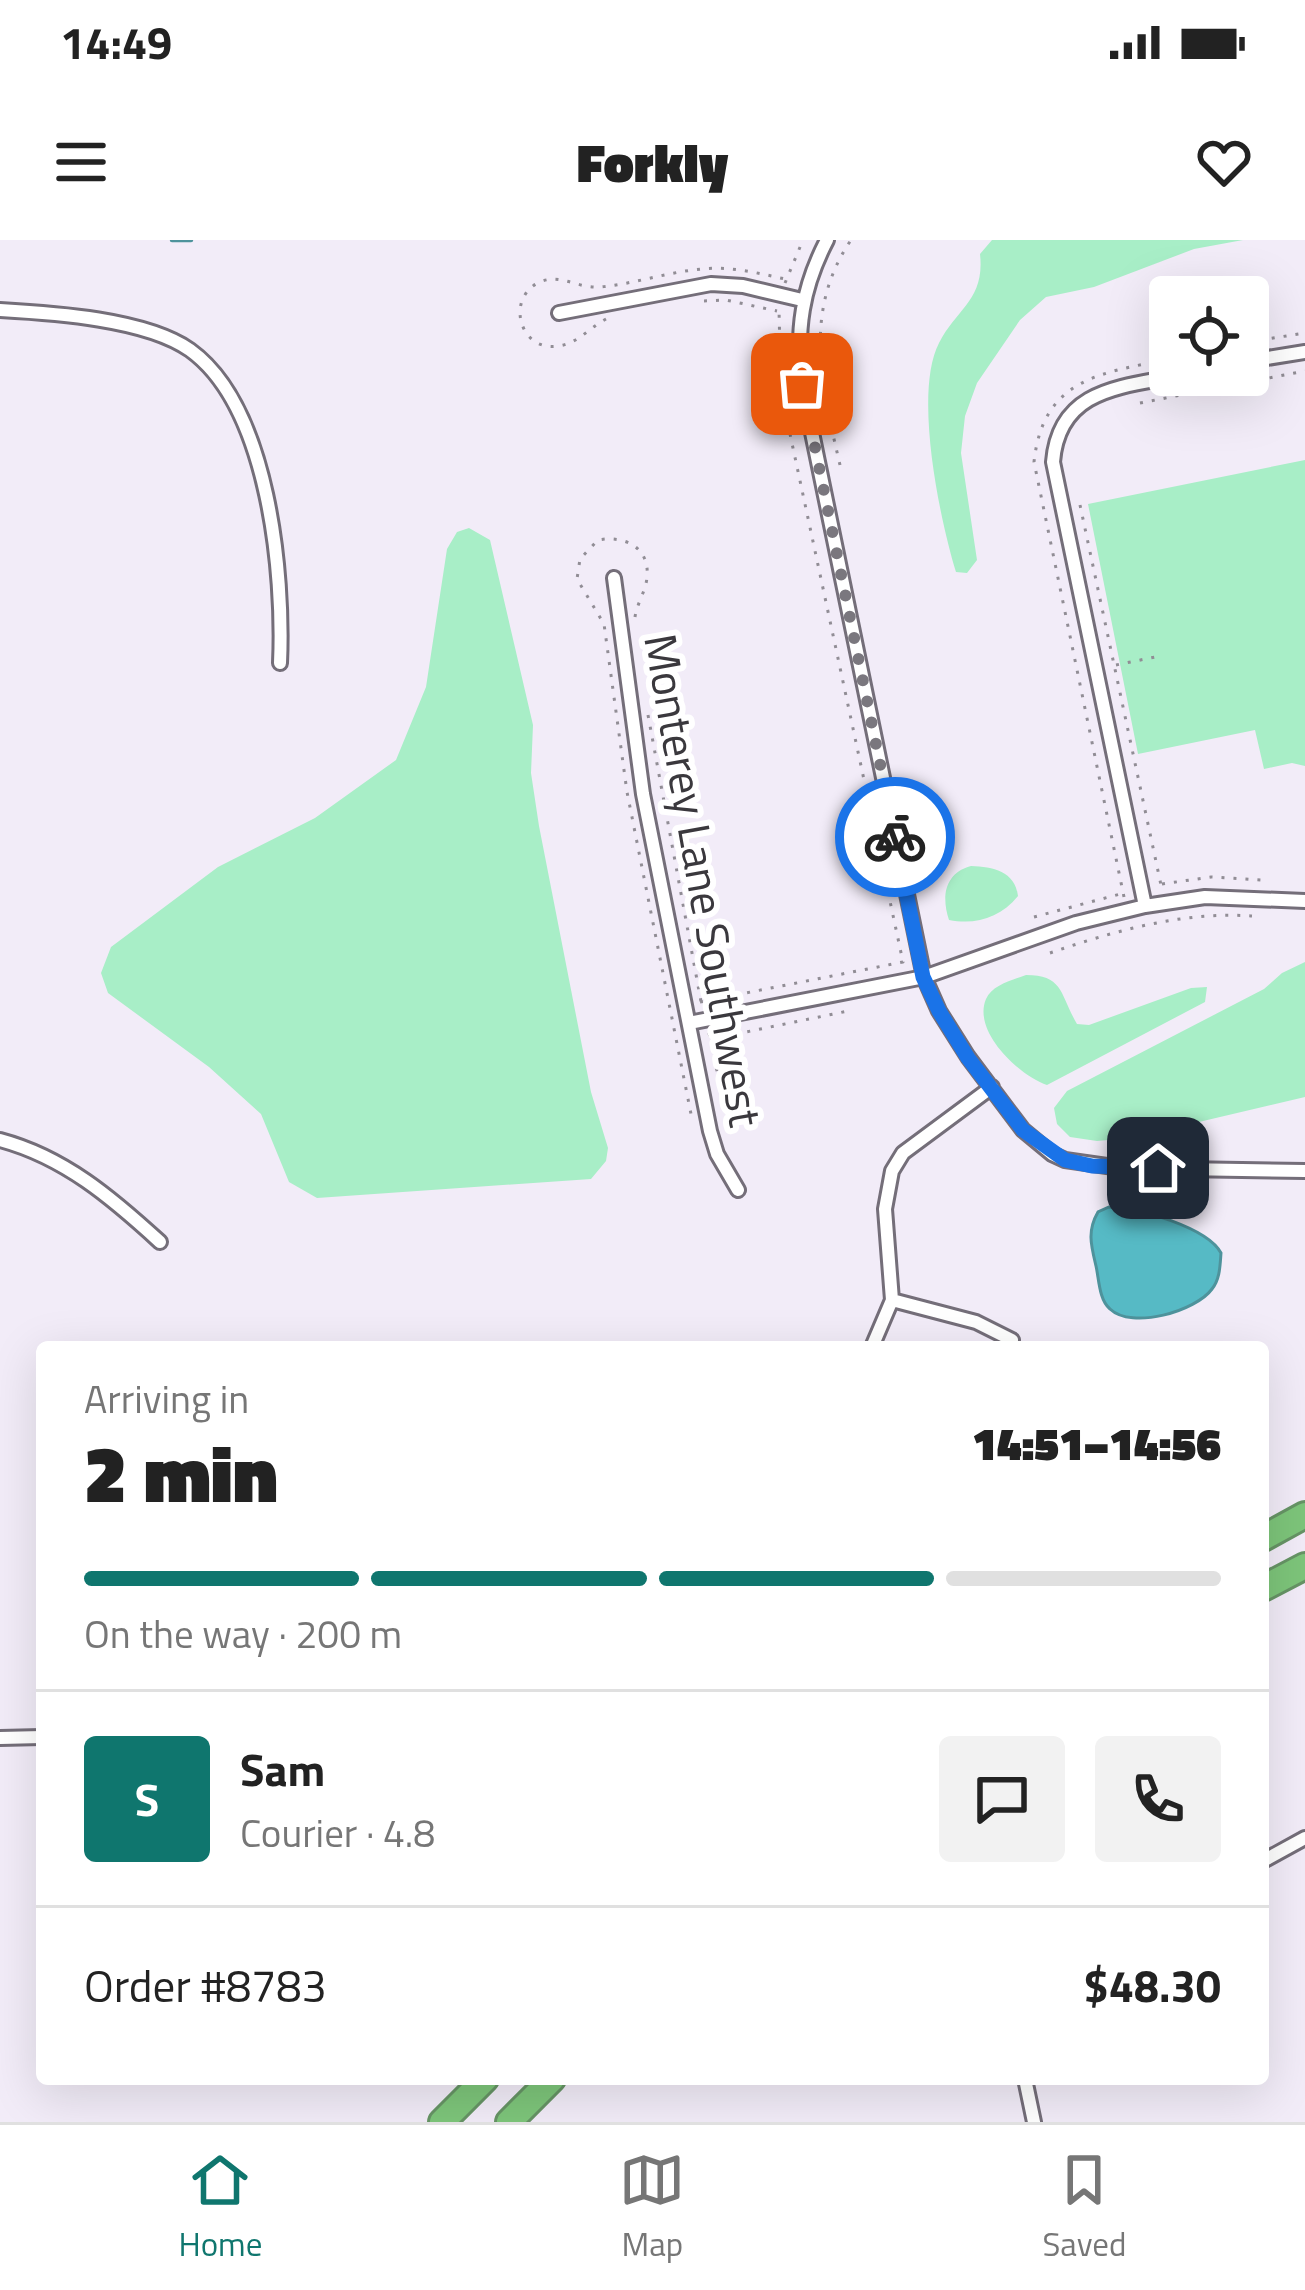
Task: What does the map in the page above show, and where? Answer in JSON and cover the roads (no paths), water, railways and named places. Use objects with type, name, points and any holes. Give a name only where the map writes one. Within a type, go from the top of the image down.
[{"type":"highway","points":[[1269,1535],[1305,1515]]},
{"type":"highway","points":[[1269,1585],[1305,1566]]},
{"type":"highway","points":[[442,2122],[478,2085]]},
{"type":"highway","points":[[509,2122],[546,2085]]},
{"type":"street","points":[[827,240],[802,300],[802,384],[923,977],[939,1011],[1023,1130],[1065,1160],[1121,1168],[1305,1171]]},
{"type":"street","points":[[559,313],[711,284],[802,300]]},
{"type":"street","points":[[0,310],[130,327],[190,350],[213,374],[242,421],[268,503],[280,587],[280,663]]},
{"type":"street","points":[[1269,358],[1305,352]]},
{"type":"street","points":[[1144,906],[1055,476],[1054,448],[1063,424],[1082,402],[1112,389],[1149,382]]},
{"type":"street","name":"Monterey Lane Southwest","points":[[614,578],[643,794],[688,1023],[710,1131],[738,1190]]},
{"type":"street","points":[[688,1023],[923,977],[1076,923],[1144,906],[1205,896],[1305,901]]},
{"type":"street","points":[[875,1341],[892,1300],[885,1209],[892,1171],[903,1153],[992,1087]]},
{"type":"street","points":[[0,1140],[29,1148],[103,1190],[160,1242]]},
{"type":"street","points":[[892,1300],[976,1322],[1012,1340]]},
{"type":"street","points":[[0,1738],[36,1737]]},
{"type":"street","points":[[1269,1858],[1305,1838]]},
{"type":"street","points":[[1026,2085],[1034,2122]]},
{"type":"water","points":[[1109,1207],[1171,1221],[1214,1244],[1221,1253],[1212,1289],[1178,1311],[1148,1318],[1110,1309],[1102,1295],[1091,1238],[1098,1212]]},
{"type":"waterway","points":[[172,240],[191,240]]}]
